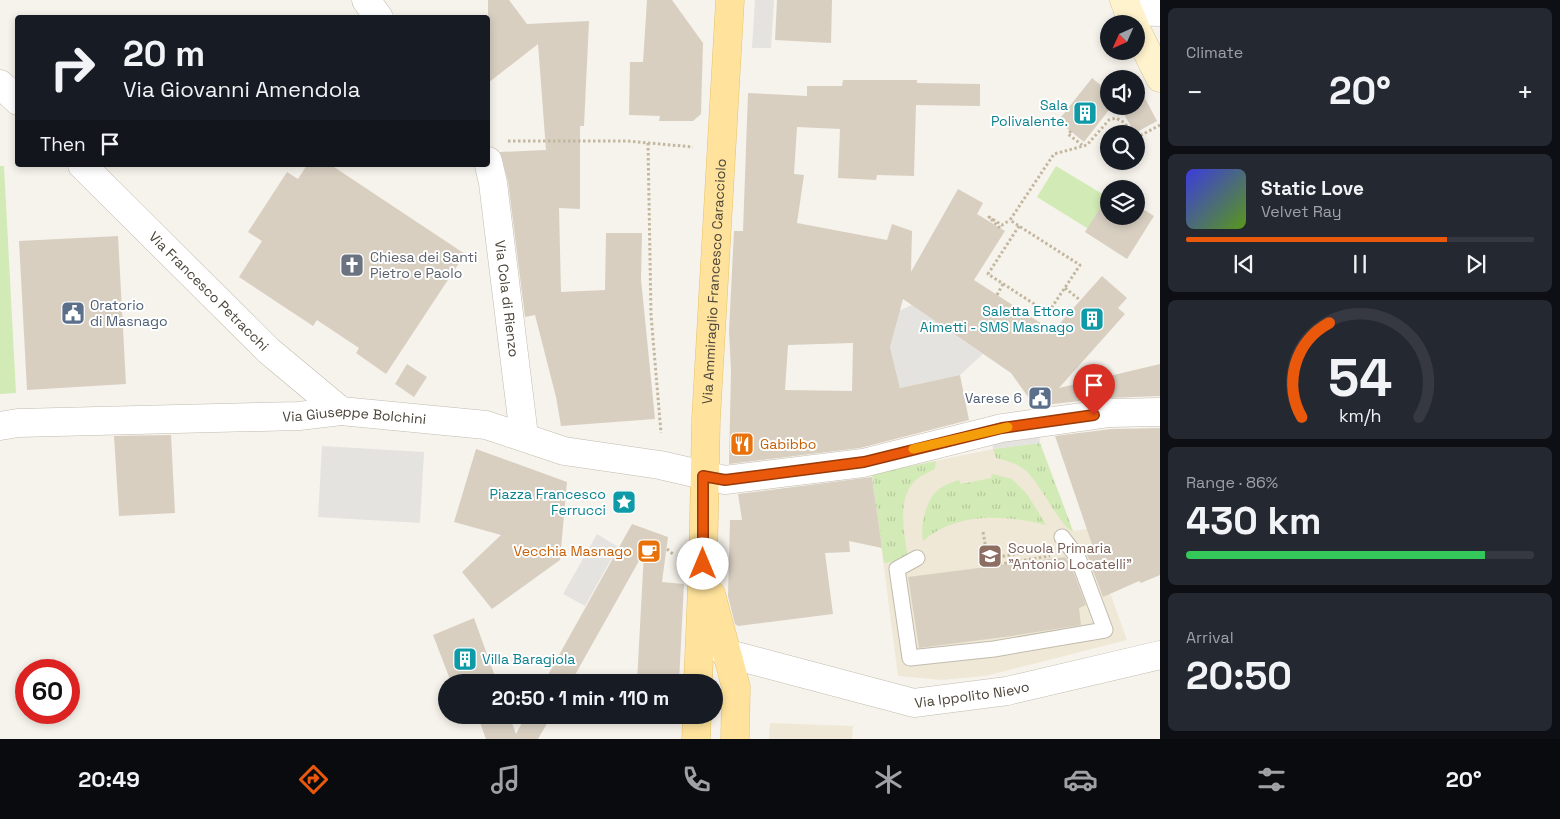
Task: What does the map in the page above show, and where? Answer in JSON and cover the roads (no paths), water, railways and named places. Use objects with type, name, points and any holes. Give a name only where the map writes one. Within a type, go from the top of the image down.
[{"type":"main road","name":"Via Ammiraglio Francesco Caracciolo","points":[[698,674],[703,564],[703,476],[730,0]]},
{"type":"main road","name":"Via Ammiraglio Francesco Caracciolo","points":[[703,564],[725,653],[736,687],[735,739]]},
{"type":"main road","points":[[696,739],[697,724]]},
{"type":"street","points":[[366,0],[377,15]]},
{"type":"street","points":[[1145,22],[1160,12]]},
{"type":"street","points":[[1145,39],[1160,78]]},
{"type":"street","points":[[0,84],[15,99]]},
{"type":"street","name":"Via Francesco Petracchi","points":[[84,167],[269,351],[341,411]]},
{"type":"street","name":"Via Cola di Rienzo","points":[[489,167],[493,183],[524,436]]},
{"type":"street","name":"Via Giuseppe Bolchini","points":[[0,426],[18,423],[299,416],[341,411],[478,424],[524,436],[564,451],[660,465],[725,480],[864,462],[1002,428],[1110,413],[1160,412]]},
{"type":"street","name":"Via Ippolito Nievo","points":[[725,653],[914,702],[1007,690],[1160,655]]},
{"type":"lane","points":[[917,558],[897,569],[910,658],[994,649],[1105,630],[1078,558],[1062,537]]},
{"type":"place","name":"Sala Polivalente.","points":[[1085,113]]},
{"type":"place","name":"Chiesa dei Santi Pietro e Paolo","points":[[352,265]]},
{"type":"place","name":"Oratorio di Masnago","points":[[73,313]]},
{"type":"place","name":"Saletta Ettore Aimetti - SMS Masnago","points":[[1092,319]]},
{"type":"place","name":"Varese 6","points":[[1040,398]]},
{"type":"place","name":"Gabibbo","points":[[742,444]]},
{"type":"place","name":"Piazza Francesco Ferrucci","points":[[624,502]]},
{"type":"place","name":"Vecchia Masnago","points":[[649,551]]},
{"type":"place","name":"Scuola Primaria \"Antonio Locatelli\"","points":[[990,556]]},
{"type":"place","name":"Villa Baragiola","points":[[465,659]]}]
